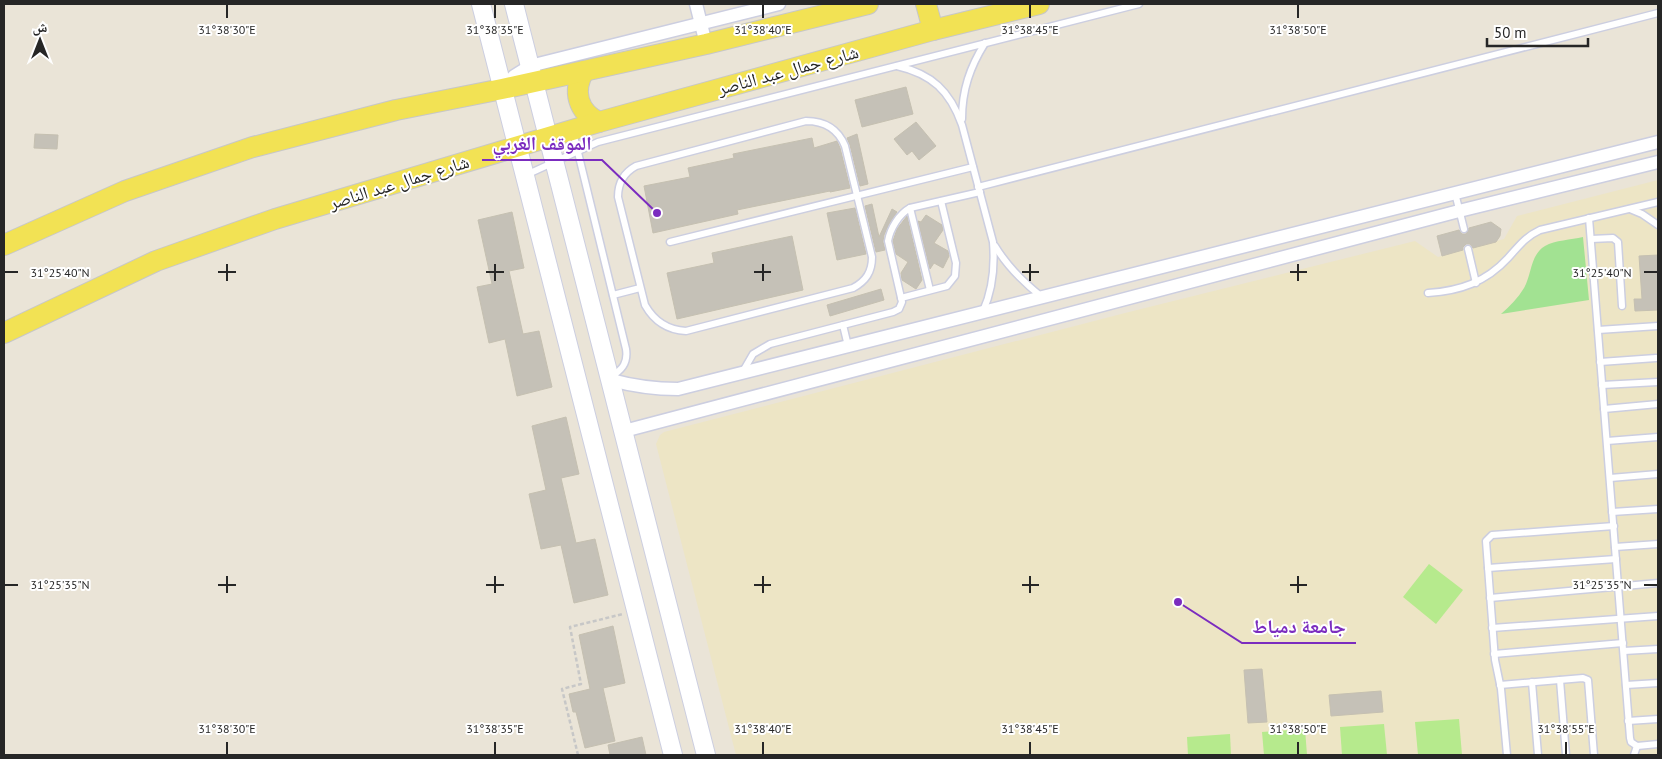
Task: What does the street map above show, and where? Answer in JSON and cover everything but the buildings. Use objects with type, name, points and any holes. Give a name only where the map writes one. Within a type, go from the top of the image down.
[{"type":"main road","points":[[481,4],[673,755]]},
{"type":"main road","points":[[514,4],[706,755]]},
{"type":"main road","points":[[4,245],[125,191],[253,147],[396,110],[502,90],[532,74],[584,71],[706,44],[868,4]]},
{"type":"main road","points":[[926,4],[933,30]]},
{"type":"main road","name":"شارع جمال عبد الناصر","points":[[4,333],[156,261],[275,219],[548,136],[933,30],[1039,4]]},
{"type":"main road","points":[[584,71],[580,77],[577,90],[580,104],[587,115],[599,122]]},
{"type":"street","points":[[696,4],[706,44]]},
{"type":"street","points":[[532,74],[701,23],[779,4]]},
{"type":"street","points":[[610,378],[653,388],[678,388],[742,374],[1658,142]]},
{"type":"street","points":[[624,431],[1460,211],[1658,162]]},
{"type":"lane","points":[[525,176],[598,142],[1139,4]]},
{"type":"lane","points":[[742,374],[748,360],[765,346],[897,311],[901,306],[901,298],[888,241],[889,235],[901,214],[910,208],[1658,13]]},
{"type":"lane","points":[[962,125],[962,103],[965,82],[973,62],[985,43]]},
{"type":"lane","points":[[896,66],[911,69],[926,76],[949,97],[957,110],[993,242],[993,278],[987,302],[982,312]]},
{"type":"lane","points":[[814,121],[828,126],[843,140],[857,195],[872,264],[871,270],[864,281],[853,288],[686,331],[672,329],[653,317],[644,305],[618,197],[620,182],[627,172],[636,166],[799,123],[814,121]]},
{"type":"lane","points":[[573,130],[627,355],[623,368],[610,378]]},
{"type":"lane","points":[[670,242],[973,167]]},
{"type":"lane","points":[[1455,193],[1464,229]]},
{"type":"lane","points":[[901,298],[948,286],[952,282],[956,269],[941,201]]},
{"type":"lane","points":[[1428,293],[1461,289],[1476,283],[1500,266],[1521,242],[1533,233],[1658,202]]},
{"type":"lane","points":[[910,208],[930,290]]},
{"type":"lane","points":[[1629,209],[1642,214],[1658,225]]},
{"type":"lane","points":[[1589,218],[1628,721],[1631,742],[1637,746],[1658,744]]},
{"type":"lane","points":[[1591,239],[1613,238],[1618,242],[1622,306]]},
{"type":"lane","points":[[993,242],[1009,267],[1043,297]]},
{"type":"lane","points":[[1468,249],[1476,283]]},
{"type":"lane","points":[[613,295],[640,288]]},
{"type":"lane","points":[[843,325],[848,346]]},
{"type":"lane","points":[[1598,330],[1658,326]]},
{"type":"lane","points":[[1600,362],[1656,358]]},
{"type":"lane","points":[[1602,385],[1658,382]]},
{"type":"lane","points":[[1604,409],[1658,404]]},
{"type":"lane","points":[[1607,441],[1658,437]]},
{"type":"lane","points":[[1610,478],[1658,474]]},
{"type":"lane","points":[[1612,512],[1658,509]]},
{"type":"lane","points":[[1507,755],[1500,685],[1494,654],[1486,541],[1490,536],[1614,526]]},
{"type":"lane","points":[[1615,547],[1658,544]]},
{"type":"lane","points":[[1488,568],[1616,559]]},
{"type":"lane","points":[[1490,598],[1658,583]]},
{"type":"lane","points":[[1492,628],[1658,616]]},
{"type":"lane","points":[[1494,654],[1623,643]]},
{"type":"lane","points":[[1624,651],[1658,649]]},
{"type":"lane","points":[[1500,685],[1583,678],[1589,682],[1594,755]]},
{"type":"lane","points":[[1560,680],[1566,755]]},
{"type":"lane","points":[[1532,682],[1538,755]]},
{"type":"lane","points":[[1626,685],[1658,683]]},
{"type":"lane","points":[[1628,721],[1658,719]]},
{"type":"lane","points":[[1634,755],[1637,746]]},
{"type":"path","points":[[578,755],[562,689],[581,684],[570,627],[636,610]]},
{"type":"shaded area","points":[[1658,180],[1658,755],[736,755],[656,444],[660,435],[664,432],[1125,313],[1415,241],[1438,257],[1504,239],[1517,216]]},
{"type":"green space","points":[[1583,237],[1589,300],[1501,314],[1514,302],[1524,288],[1534,260],[1540,250],[1553,242]]},
{"type":"green space","points":[[1429,564],[1463,590],[1436,624],[1403,597]]},
{"type":"green space","points":[[1459,719],[1462,755],[1418,755],[1415,722]]},
{"type":"green space","points":[[1384,724],[1387,755],[1342,755],[1340,727]]},
{"type":"green space","points":[[1305,729],[1307,755],[1264,755],[1262,732]]},
{"type":"green space","points":[[1230,734],[1231,755],[1188,755],[1187,737]]},
{"type":"place","name":"الموقف الغربي","points":[[657,213]]},
{"type":"place","name":"جامعة دمياط","points":[[1178,602]]}]
